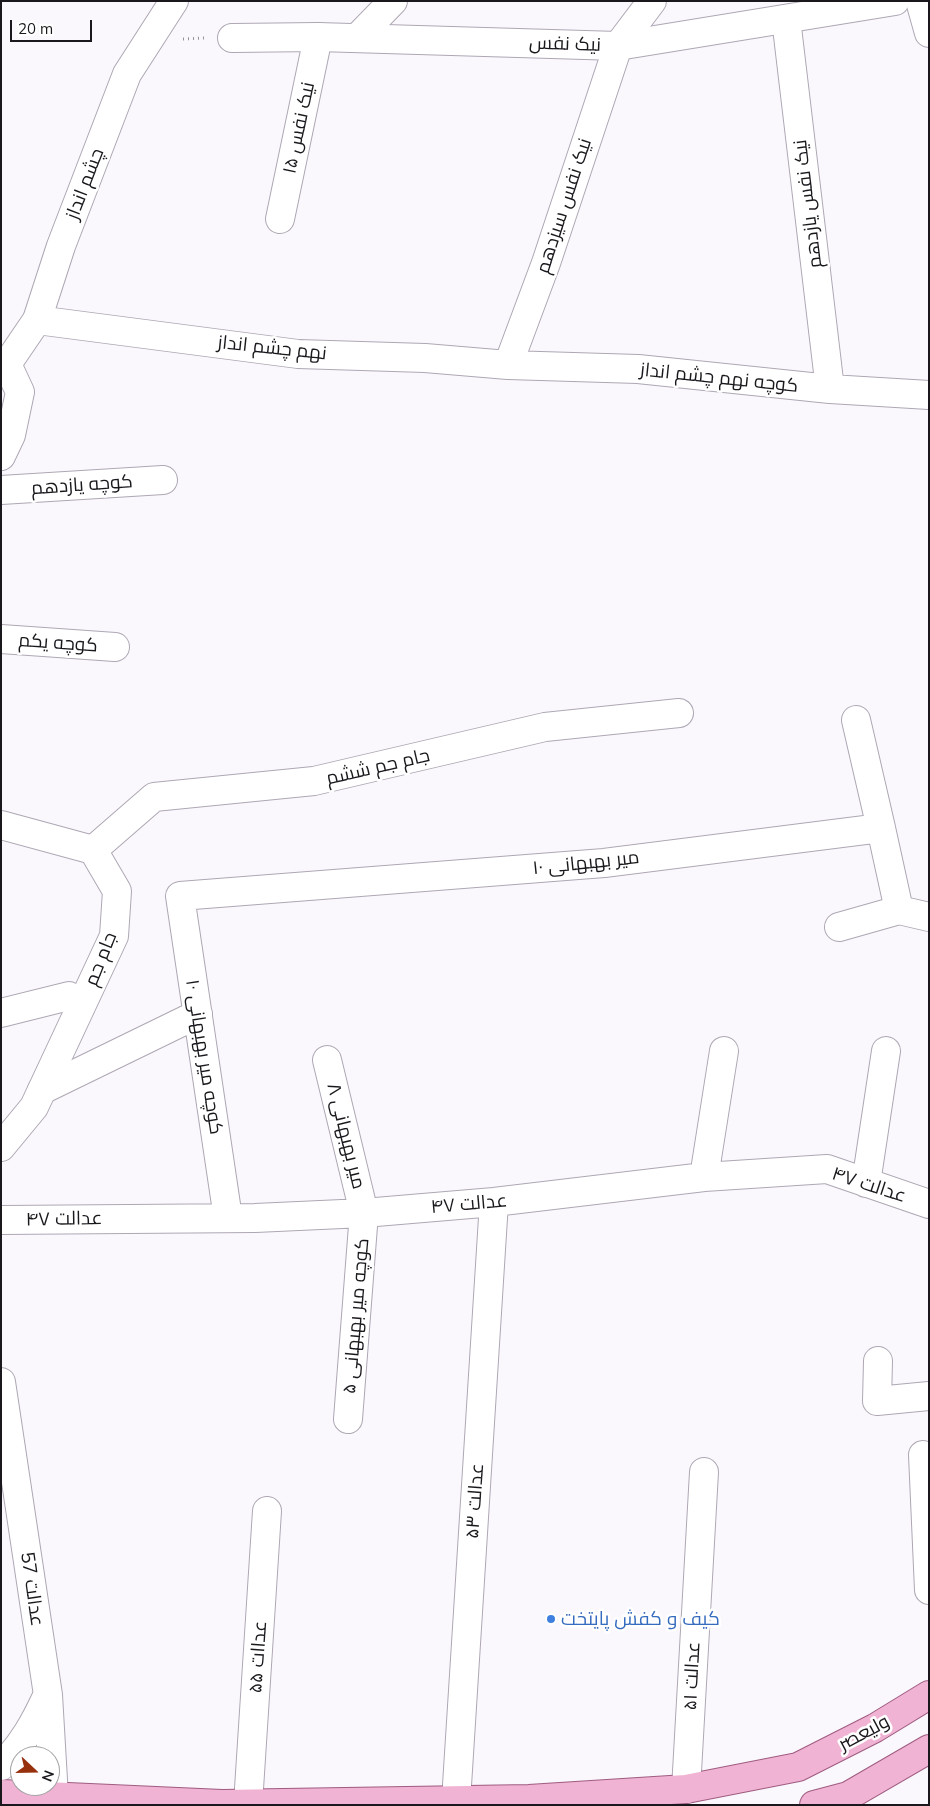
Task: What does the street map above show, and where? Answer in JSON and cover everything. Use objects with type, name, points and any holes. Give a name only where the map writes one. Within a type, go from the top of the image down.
[{"type":"main road","name":"ولیعصر","points":[[1,1794],[54,1801],[248,1804],[528,1799],[686,1789],[798,1767],[875,1728],[929,1696]]},
{"type":"main road","points":[[814,1805],[847,1800],[929,1749]]},
{"type":"street","name":"چشم انداز","points":[[4,366],[37,320],[62,246],[127,74],[174,1]]},
{"type":"street","points":[[357,38],[393,1]]},
{"type":"street","name":"نیک نفس سیزدهم","points":[[508,365],[546,263],[618,46],[652,1]]},
{"type":"street","name":"نیک نفس","points":[[232,38],[318,37],[618,46],[895,1]]},
{"type":"street","points":[[920,1],[929,33]]},
{"type":"street","name":"نیک نفس یازدهم","points":[[786,19],[830,389]]},
{"type":"street","name":"نیک نفس ۱۵","points":[[280,220],[318,37]]},
{"type":"street","name":"نهم چشم انداز","points":[[37,320],[298,354],[425,358],[508,365]]},
{"type":"street","name":"کوچه نهم چشم انداز","points":[[508,365],[638,369],[830,389],[929,395]]},
{"type":"street","points":[[1,456],[10,435],[20,392],[4,366]]},
{"type":"street","name":"کوچه یازدهم","points":[[1,490],[163,480]]},
{"type":"street","name":"کوچه یکم","points":[[1,639],[115,647]]},
{"type":"street","name":"جام جم ششم","points":[[93,850],[154,797],[314,781],[545,726],[679,713]]},
{"type":"street","points":[[856,720],[899,910]]},
{"type":"street","points":[[1,825],[93,850]]},
{"type":"street","name":"۱۰ میر بهبهانی","points":[[180,896],[604,863],[881,828]]},
{"type":"street","name":"جام جم","points":[[1,1147],[34,1107],[114,936],[117,891],[93,850]]},
{"type":"street","name":"کوچه میر بهبهانی ۱۰","points":[[180,896],[228,1218]]},
{"type":"street","points":[[839,927],[899,910],[929,917]]},
{"type":"street","points":[[1,1013],[70,996]]},
{"type":"street","points":[[42,1090],[198,1014]]},
{"type":"street","points":[[704,1177],[724,1051]]},
{"type":"street","points":[[866,1183],[886,1051]]},
{"type":"street","name":"۸ میر بهبهانی","points":[[327,1060],[364,1213]]},
{"type":"street","name":"عدالت ۴۷","points":[[1,1220],[228,1218],[364,1213],[494,1202],[704,1177],[827,1170],[929,1204]]},
{"type":"street","name":"عدالت ۵۳","points":[[456,1801],[494,1202]]},
{"type":"street","name":"کوچه میر بهبهانی ۵","points":[[348,1420],[364,1213]]},
{"type":"street","points":[[878,1361],[876,1401],[929,1396]]},
{"type":"street","name":"عدالت 57","points":[[1,1382],[48,1695],[54,1801]]},
{"type":"street","points":[[923,1455],[929,1590]]},
{"type":"street","name":"عدالت ۵۱","points":[[686,1789],[704,1472]]},
{"type":"street","name":"عداات ۵۵","points":[[248,1804],[267,1511]]},
{"type":"street","points":[[1,1766],[20,1746],[36,1721],[48,1695]]},
{"type":"path","points":[[150,39],[232,38]]},
{"type":"place","name":"کیف و کفش پایتخت","points":[[551,1619]]}]
